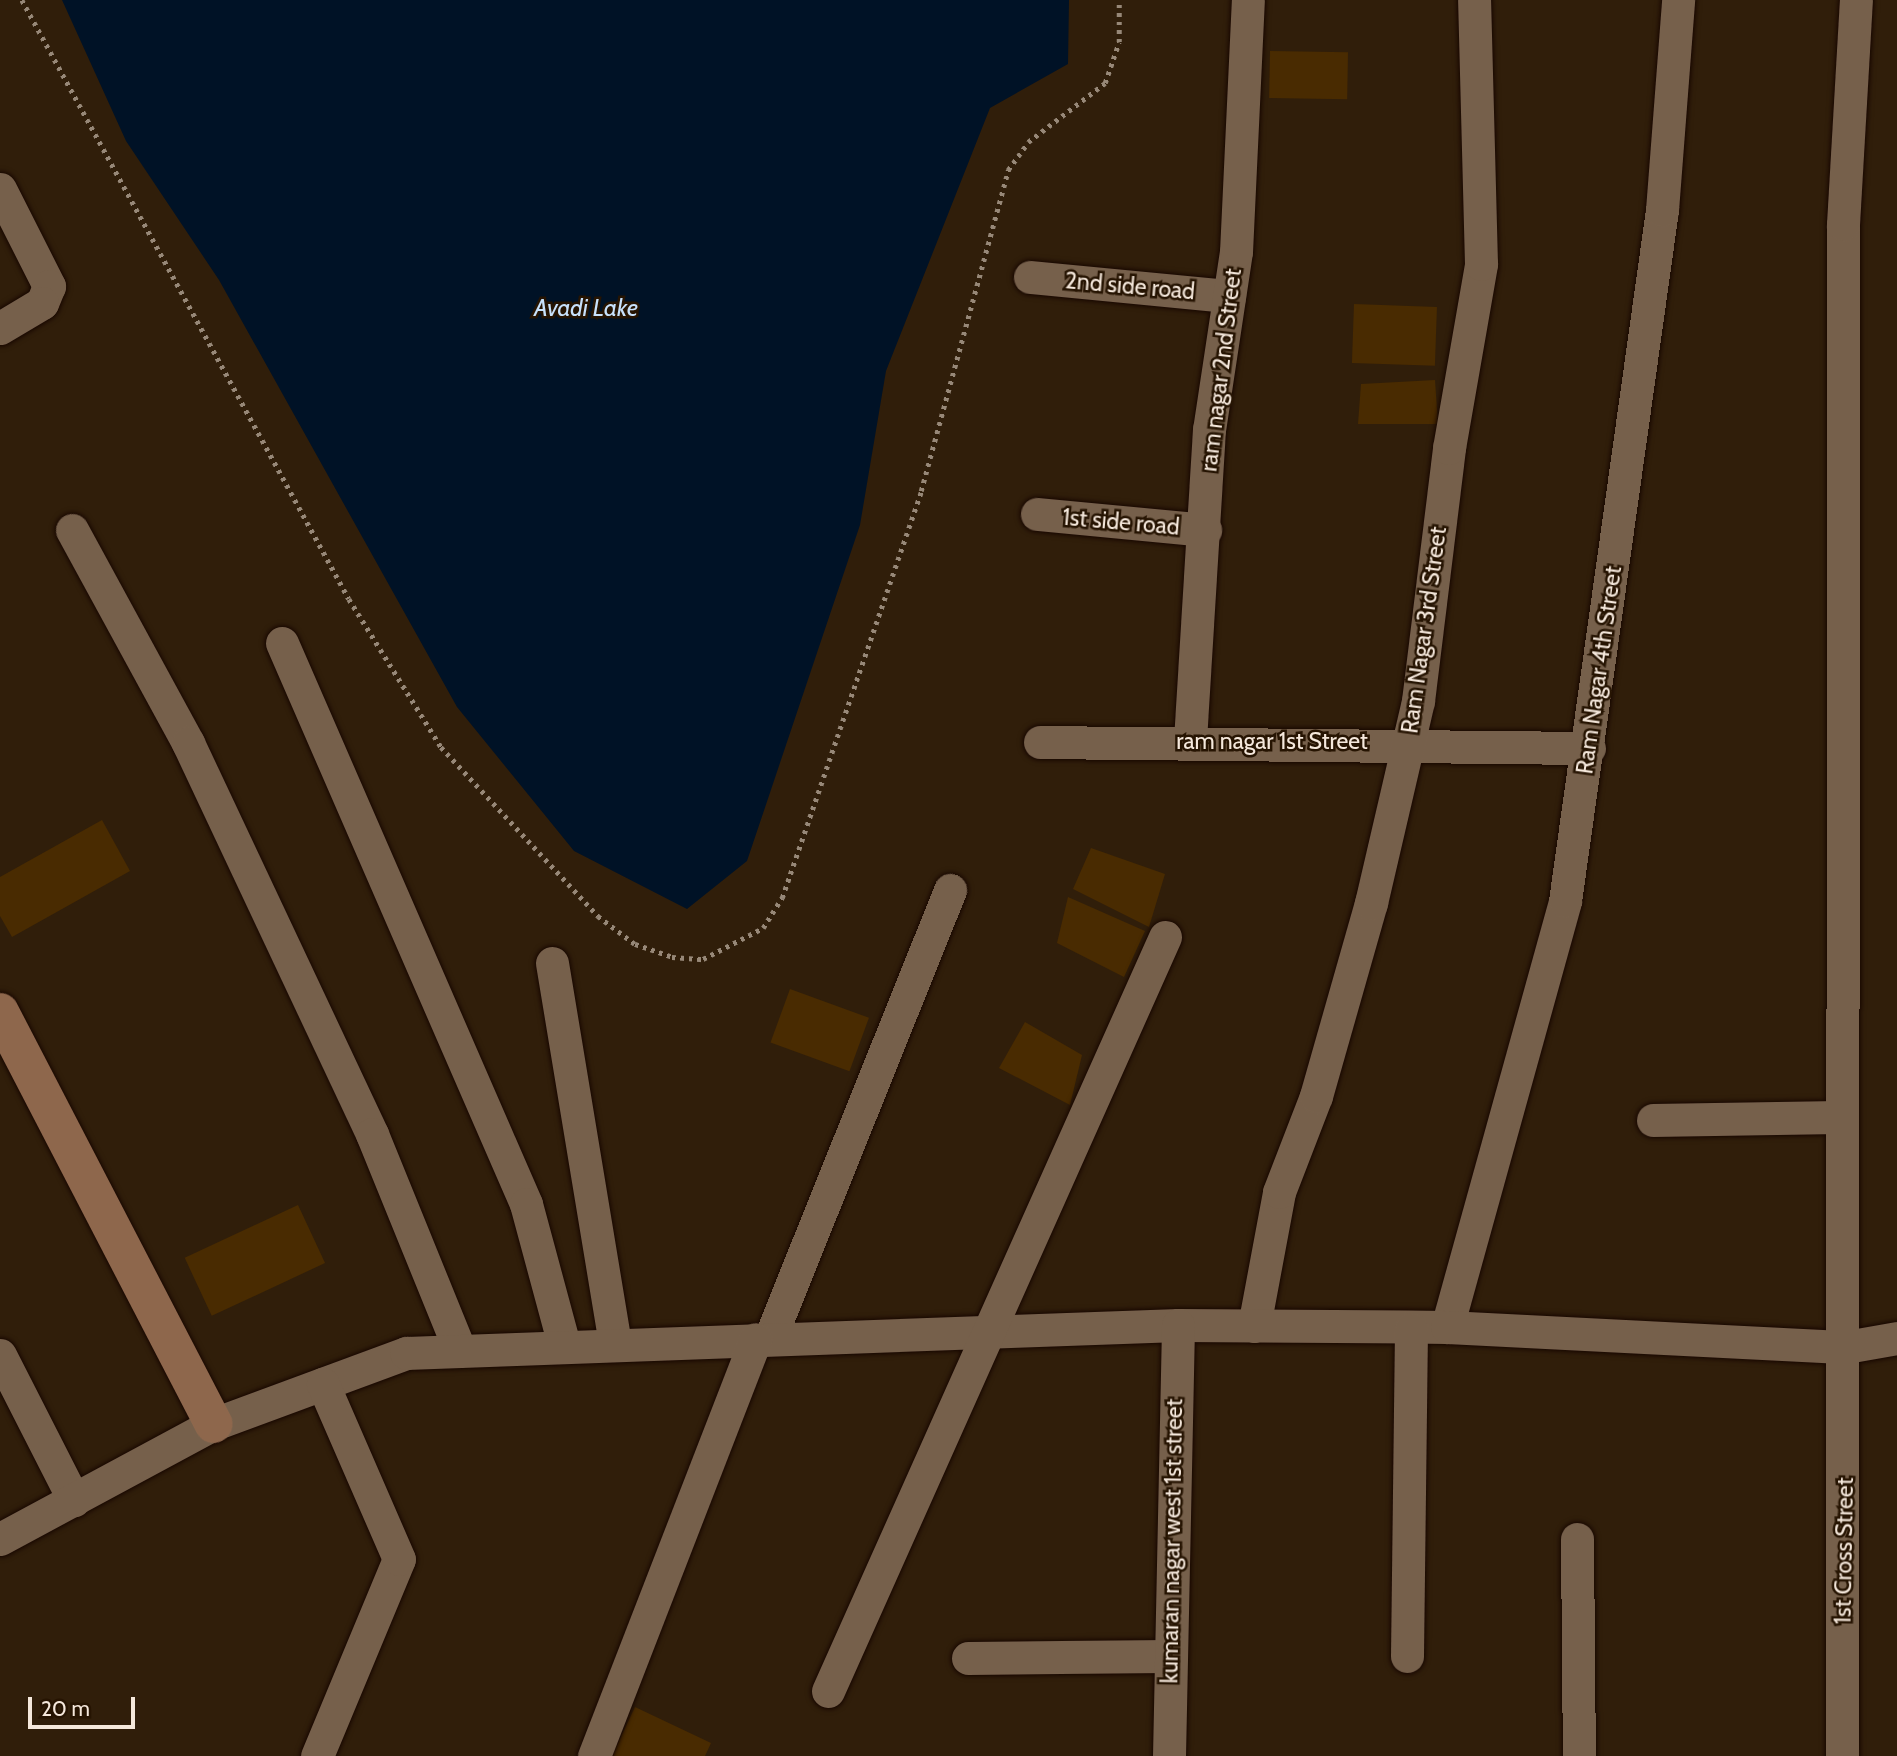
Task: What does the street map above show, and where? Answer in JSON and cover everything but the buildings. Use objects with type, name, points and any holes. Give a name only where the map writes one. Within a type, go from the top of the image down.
[{"type":"street","name":"ram nagar 2nd Street","points":[[1190,740],[1205,530],[1209,430],[1229,296],[1248,0]]},
{"type":"street","name":"Ram Nagar 3rd Street","points":[[1254,1326],[1279,1192],[1316,1096],[1371,903],[1408,742],[1481,264],[1474,0]]},
{"type":"street","name":"Ram Nagar 4th Street","points":[[1447,1328],[1565,901],[1589,748],[1662,210],[1678,0]]},
{"type":"street","name":"1st Cross Street","points":[[1842,1756],[1846,1347],[1838,1117],[1843,224],[1856,0]]},
{"type":"street","points":[[0,189],[50,286],[42,303],[0,328]]},
{"type":"street","name":"2nd side road","points":[[1030,277],[1229,296]]},
{"type":"street","name":"1st side road","points":[[1037,514],[1205,530]]},
{"type":"street","points":[[72,530],[218,806],[372,1135],[460,1351]]},
{"type":"street","points":[[282,643],[526,1204],[564,1345]]},
{"type":"street","name":"ram nagar 1st Street","points":[[1040,742],[1408,742],[1589,748]]},
{"type":"street","points":[[594,1756],[763,1338],[950,890]]},
{"type":"street","points":[[828,1691],[993,1331],[1031,1228],[1165,937]]},
{"type":"street","points":[[552,962],[615,1343]]},
{"type":"street","points":[[0,1012],[214,1424]]},
{"type":"street","points":[[1653,1121],[1838,1117]]},
{"type":"street","points":[[0,1539],[214,1424],[406,1353],[615,1343],[1178,1325],[1447,1328],[1846,1347],[1897,1338]]},
{"type":"street","name":"kumaran nagar west 1st street","points":[[1169,1756],[1178,1325]]},
{"type":"street","points":[[1407,1656],[1411,1329]]},
{"type":"street","points":[[1,1360],[74,1500]]},
{"type":"street","points":[[317,1756],[399,1559],[323,1384]]},
{"type":"street","points":[[1577,1539],[1579,1756]]},
{"type":"street","points":[[968,1658],[1169,1656]]},
{"type":"path","points":[[22,0],[349,599],[441,747],[598,916],[635,944],[672,957],[703,959],[763,928],[782,898],[921,491],[1008,170],[1028,142],[1105,83],[1119,43],[1119,0]]},
{"type":"water","name":"Avadi Lake","points":[[62,0],[1069,0],[1068,64],[990,108],[886,371],[860,525],[747,861],[687,909],[574,851],[457,707],[219,280],[126,141]]}]
